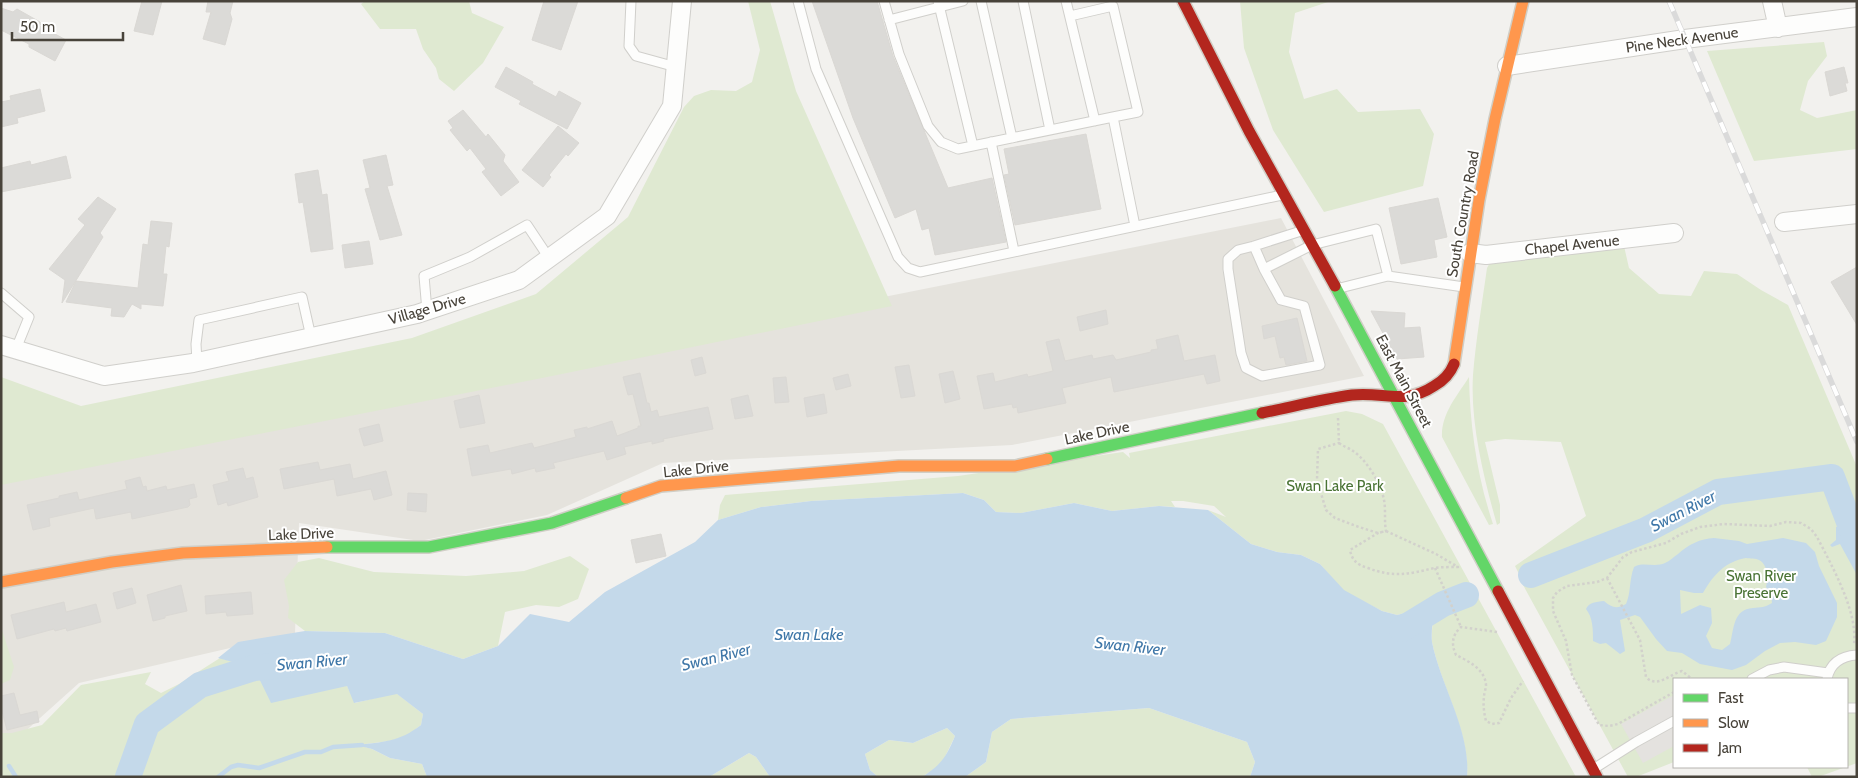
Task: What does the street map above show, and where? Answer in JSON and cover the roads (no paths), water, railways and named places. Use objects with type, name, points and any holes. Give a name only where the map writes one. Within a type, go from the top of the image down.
[{"type":"street","name":"Village Drive","points":[[8,347],[104,376],[197,362],[427,311],[519,280],[607,216],[672,106],[682,1]]},
{"type":"street","name":"East Main Street","points":[[1183,1],[1203,43],[1284,194],[1397,398],[1595,774]]},
{"type":"street","name":"South Country Road","points":[[1397,398],[1427,391],[1442,381],[1452,369],[1484,173],[1523,1]]},
{"type":"street","points":[[1772,1],[1778,28]]},
{"type":"street","name":"Pine Neck Avenue","points":[[1507,66],[1857,17]]},
{"type":"street","points":[[1784,222],[1857,214]]},
{"type":"street","name":"Chapel Avenue","points":[[1470,253],[1486,254],[1674,234]]},
{"type":"street","name":"Lake Drive","points":[[1,582],[112,562],[183,553],[333,547],[429,547],[552,523],[661,486],[899,466],[1015,466],[1335,398],[1354,395],[1397,398]]},
{"type":"lane","points":[[631,1],[629,46],[636,56],[676,67]]},
{"type":"lane","points":[[798,1],[816,69],[898,257],[908,268],[920,272],[1284,194]]},
{"type":"lane","points":[[884,1],[899,54],[928,126],[941,142],[958,149],[1138,112],[1113,6],[1070,16]]},
{"type":"lane","points":[[889,20],[938,4],[963,1]]},
{"type":"lane","points":[[981,1],[1012,138]]},
{"type":"lane","points":[[1023,1],[1050,130]]},
{"type":"lane","points":[[1066,1],[1095,121]]},
{"type":"lane","points":[[938,4],[973,146]]},
{"type":"lane","points":[[1113,117],[1135,226]]},
{"type":"lane","points":[[992,142],[1014,251]]},
{"type":"lane","points":[[427,311],[424,276],[470,257],[527,225],[549,258]]},
{"type":"lane","points":[[1264,269],[1312,245],[1376,229],[1388,276]]},
{"type":"lane","points":[[1254,246],[1281,300],[1304,306],[1320,365],[1262,376],[1246,368],[1241,353],[1228,259],[1238,250],[1304,230]]},
{"type":"lane","points":[[1337,289],[1388,276],[1465,287]]},
{"type":"lane","points":[[1,293],[29,317],[8,347]]},
{"type":"lane","points":[[197,362],[196,344],[199,320],[302,297],[311,337]]},
{"type":"lane","points":[[1754,678],[1770,670],[1784,667],[1828,676],[1833,665],[1840,659],[1856,655]]},
{"type":"lane","points":[[1595,774],[1636,742],[1673,722]]},
{"type":"water","name":"Swan Lake","points":[[963,493],[984,500],[996,512],[1021,513],[1074,503],[1112,511],[1159,506],[1208,510],[1251,544],[1277,552],[1301,555],[1320,564],[1344,590],[1382,611],[1397,615],[1424,608],[1433,611],[1432,642],[1436,659],[1460,726],[1467,760],[1467,777],[1250,777],[1255,762],[1247,742],[1149,708],[1011,719],[992,732],[986,762],[965,777],[922,777],[943,760],[949,749],[955,736],[947,728],[913,743],[889,740],[865,754],[870,770],[878,777],[770,777],[756,757],[749,753],[709,777],[427,777],[422,764],[390,758],[372,749],[356,745],[398,738],[421,725],[423,714],[397,694],[354,703],[347,686],[271,703],[254,668],[218,658],[238,642],[305,631],[385,633],[463,659],[498,646],[530,614],[569,622],[605,592],[695,542],[718,520],[761,507],[811,501]]},
{"type":"water","points":[[1841,525],[1857,534],[1857,575],[1840,544],[1832,547],[1830,545],[1836,540],[1836,527]]},
{"type":"water","points":[[1783,538],[1806,543],[1815,552],[1819,566],[1837,603],[1837,617],[1826,641],[1816,645],[1795,642],[1780,643],[1746,665],[1732,670],[1700,664],[1682,653],[1667,651],[1640,617],[1635,615],[1620,620],[1625,651],[1620,654],[1606,643],[1600,644],[1593,641],[1593,628],[1586,609],[1589,605],[1604,601],[1615,607],[1626,604],[1634,567],[1637,565],[1665,563],[1691,545],[1709,539],[1739,541],[1747,544]],"holes":[[[1746,558],[1758,559],[1766,568],[1766,587],[1771,594],[1772,603],[1765,607],[1746,609],[1738,616],[1730,644],[1722,650],[1712,648],[1706,636],[1712,623],[1711,608],[1700,605],[1681,614],[1680,590],[1703,593],[1711,580],[1721,570],[1732,562]]]},
{"type":"waterway","name":"Swan River","points":[[1531,575],[1646,530],[1718,492],[1832,477],[1857,543]]},
{"type":"waterway","name":"Swan River","points":[[1402,629],[1443,604],[1466,595]]},
{"type":"waterway","name":"Swan River","points":[[128,777],[147,724],[200,685],[254,668],[290,664]]},
{"type":"waterway","points":[[218,777],[231,767],[238,765],[259,768],[305,752],[321,752],[333,747],[362,745]]},
{"type":"waterway","points":[[9,766],[16,777]]},
{"type":"railway","points":[[1669,1],[1857,442]]},
{"type":"park label","name":"Swan Lake Park","points":[[1335,486]]},
{"type":"park label","name":"Swan River Preserve","points":[[1761,584]]}]
